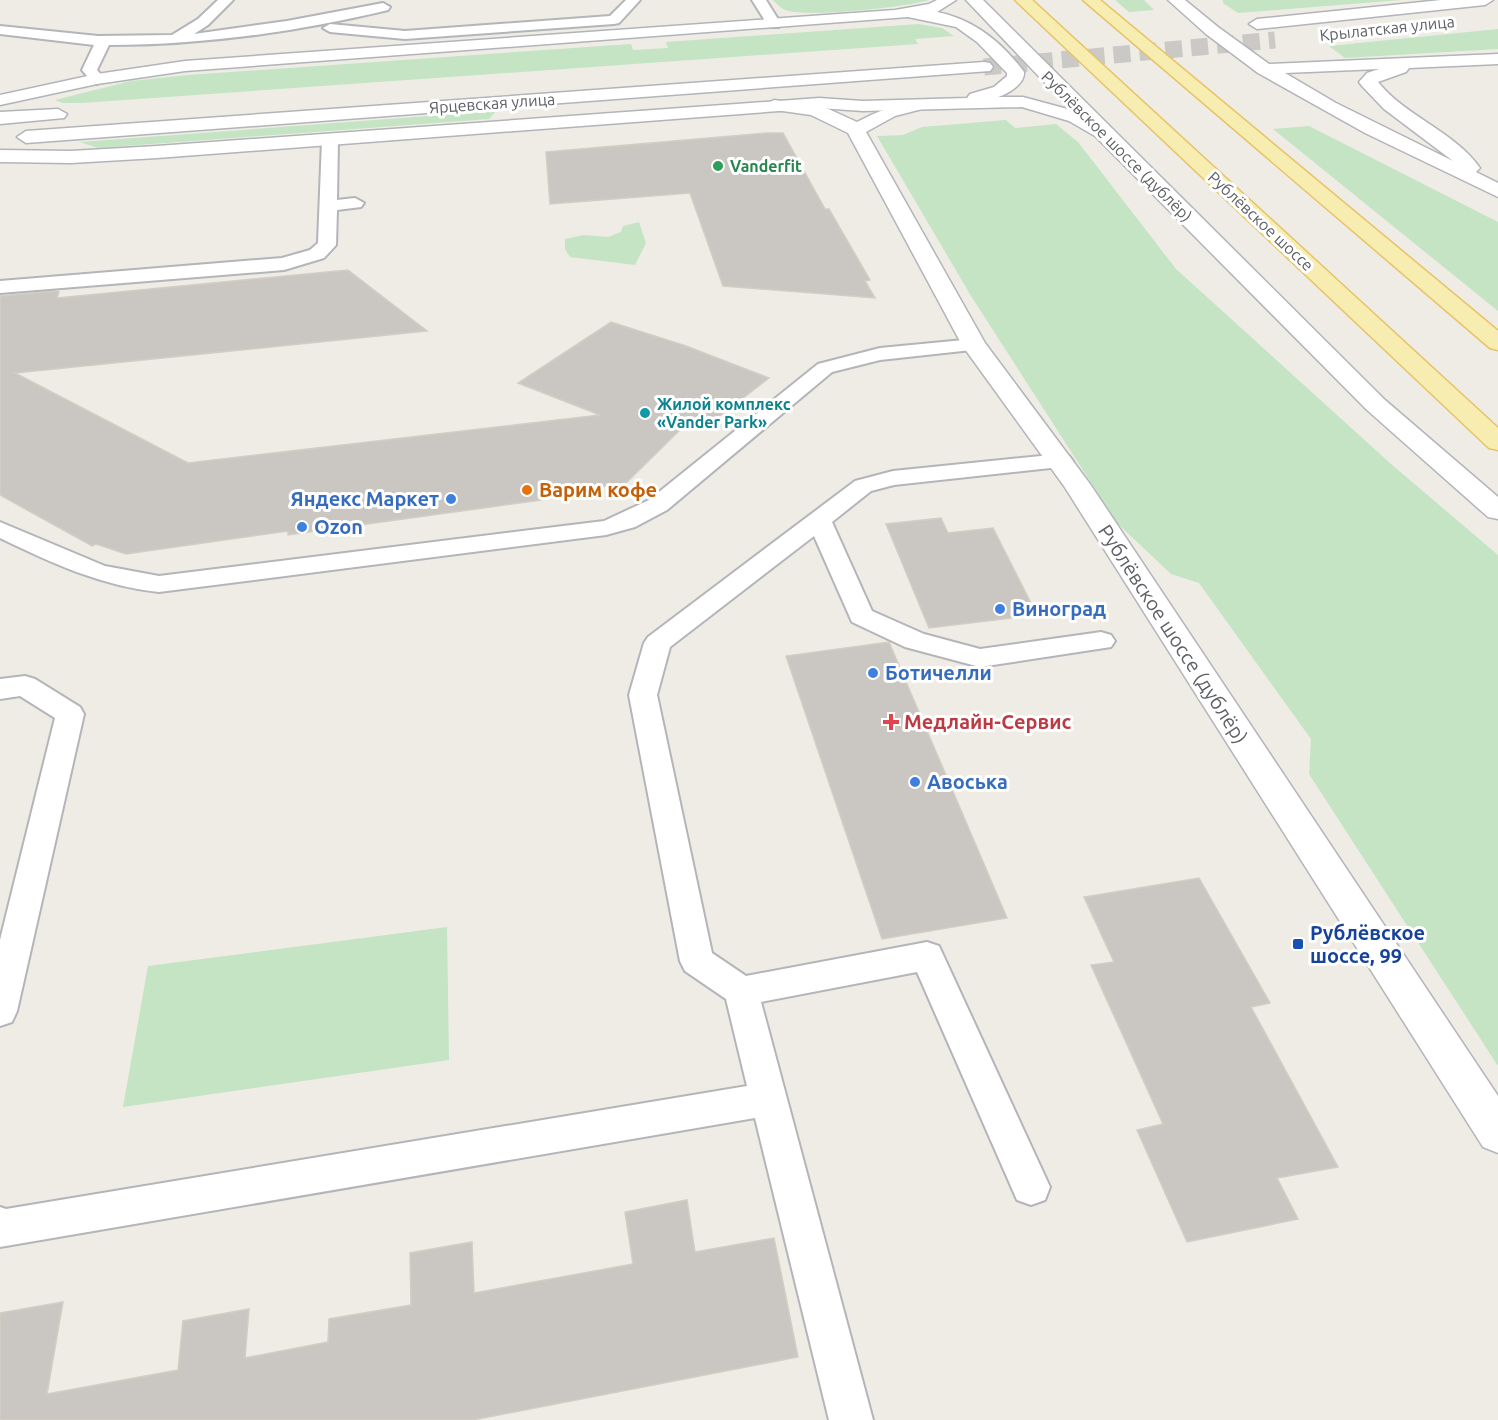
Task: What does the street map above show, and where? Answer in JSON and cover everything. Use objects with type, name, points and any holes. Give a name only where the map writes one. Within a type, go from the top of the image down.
[{"type":"main road","points":[[895,15],[934,8],[948,0]]},
{"type":"main road","name":"Рублёвское шоссе (дублёр)","points":[[974,0],[1102,132],[1376,405],[1498,511]]},
{"type":"main road","name":"Рублёвское шоссе","points":[[1023,0],[1498,442]]},
{"type":"main road","points":[[1091,0],[1498,343]]},
{"type":"main road","points":[[1176,0],[1264,69],[1324,106],[1493,184]]},
{"type":"main road","name":"Крылатская улица","points":[[1257,24],[1485,0]]},
{"type":"main road","points":[[0,100],[97,78],[185,66],[895,15],[933,16],[965,24],[975,30],[1016,72],[1013,81],[1000,91],[956,102]]},
{"type":"main road","points":[[1264,69],[1498,59]]},
{"type":"main road","points":[[1417,64],[1388,70],[1368,82],[1377,95],[1443,140],[1493,184]]},
{"type":"main road","name":"Ярцевская улица","points":[[12,138],[984,67]]},
{"type":"main road","points":[[0,156],[71,156],[330,140],[774,105],[1023,102],[1075,117],[1102,132]]},
{"type":"main road","points":[[774,105],[820,111],[839,118],[856,130],[889,112],[916,105]]},
{"type":"main road","points":[[0,118],[72,113]]},
{"type":"main road","name":"Рублёвское шоссе (дублёр)","points":[[856,130],[974,345],[1060,461],[1498,1133]]},
{"type":"lane","points":[[172,40],[205,20],[226,0]]},
{"type":"lane","points":[[0,30],[104,40],[172,40],[236,32],[341,28],[405,35],[614,20],[633,0]]},
{"type":"lane","points":[[759,0],[774,24]]},
{"type":"lane","points":[[266,31],[383,7]]},
{"type":"lane","points":[[97,78],[89,70],[104,40]]},
{"type":"lane","points":[[0,287],[297,261],[317,254],[327,244],[330,140]]},
{"type":"lane","points":[[329,206],[355,203]]},
{"type":"lane","points":[[0,528],[100,575],[125,582],[159,584],[606,528],[626,522],[657,505],[825,368],[851,358],[872,354],[974,345]]},
{"type":"lane","points":[[851,1420],[741,991],[697,961],[643,695],[658,643],[863,486],[893,478],[1060,461]]},
{"type":"lane","points":[[819,520],[861,616],[915,640],[980,658],[1101,641]]},
{"type":"lane","points":[[0,689],[25,686],[70,714],[0,1011]]},
{"type":"lane","points":[[741,991],[927,956],[1031,1187]]},
{"type":"lane","points":[[0,1226],[3,1229],[769,1099]]},
{"type":"green space","points":[[773,0],[929,0],[878,9],[810,13],[783,9]]},
{"type":"green space","points":[[1115,0],[1144,0],[1154,10],[1129,12]]},
{"type":"green space","points":[[1223,0],[1401,0],[1238,13],[1223,3]]},
{"type":"green space","points":[[918,24],[942,28],[954,36],[915,39],[918,44],[82,103],[63,103],[55,100],[131,81],[188,75],[631,44],[633,50],[668,48],[666,42]]},
{"type":"green space","points":[[1498,29],[1498,49],[1345,58],[1329,46]]},
{"type":"green space","points":[[496,111],[489,119],[98,148],[80,142]]},
{"type":"green space","points":[[1006,120],[1015,128],[1056,124],[1078,142],[1176,269],[1391,464],[1498,555],[1498,1066],[1309,774],[1311,739],[1199,583],[1171,574],[1117,523],[971,296],[877,136],[903,135],[922,127]]},
{"type":"green space","points":[[1309,126],[1498,222],[1498,311],[1273,129]]},
{"type":"green space","points":[[639,222],[646,243],[635,265],[570,257],[565,249],[565,239],[584,235],[608,237],[621,232],[623,226]]},
{"type":"green space","points":[[447,927],[449,1060],[123,1107],[148,966]]},
{"type":"building","points":[[783,133],[825,209],[829,209],[870,280],[865,281],[875,298],[723,286],[690,193],[550,204],[546,152]]},
{"type":"building","name":"Жилой комплекс «Vander Park»","points":[[348,270],[427,331],[15,373],[188,463],[600,415],[518,383],[611,322],[686,346],[769,378],[707,426],[690,420],[626,483],[540,496],[541,500],[288,535],[288,531],[126,554],[96,544],[92,546],[0,495],[0,296],[56,291],[59,292],[57,298]]},
{"type":"building","points":[[941,518],[948,533],[993,528],[1037,615],[929,628],[886,524]]},
{"type":"building","points":[[889,642],[1007,918],[882,939],[786,656]]},
{"type":"building","points":[[1199,878],[1270,1003],[1251,1007],[1338,1167],[1277,1178],[1298,1219],[1187,1242],[1137,1130],[1163,1124],[1091,965],[1114,962],[1084,897]]},
{"type":"building","points":[[687,1200],[695,1252],[774,1238],[798,1357],[473,1420],[0,1420],[0,1313],[63,1302],[47,1394],[178,1370],[183,1321],[249,1309],[245,1358],[328,1342],[329,1319],[411,1305],[410,1253],[472,1242],[474,1293],[633,1264],[625,1212]]},
{"type":"tunnel","points":[[984,67],[1275,40]]},
{"type":"place","name":"Vanderfit","points":[[718,166]]},
{"type":"place","name":"Жилой комплекс «Vander Park»","points":[[645,413]]},
{"type":"place","name":"Варим кофе","points":[[527,490]]},
{"type":"place","name":"Яндекс Маркет","points":[[451,499]]},
{"type":"place","name":"Ozon","points":[[302,527]]},
{"type":"place","name":"Виноград","points":[[1000,609]]},
{"type":"place","name":"Ботичелли","points":[[873,673]]},
{"type":"place","name":"Медлайн-Сервис","points":[[891,722]]},
{"type":"place","name":"Авоська","points":[[915,782]]},
{"type":"place","name":"Рублёвское шоссе, 99","points":[[1298,944]]}]
